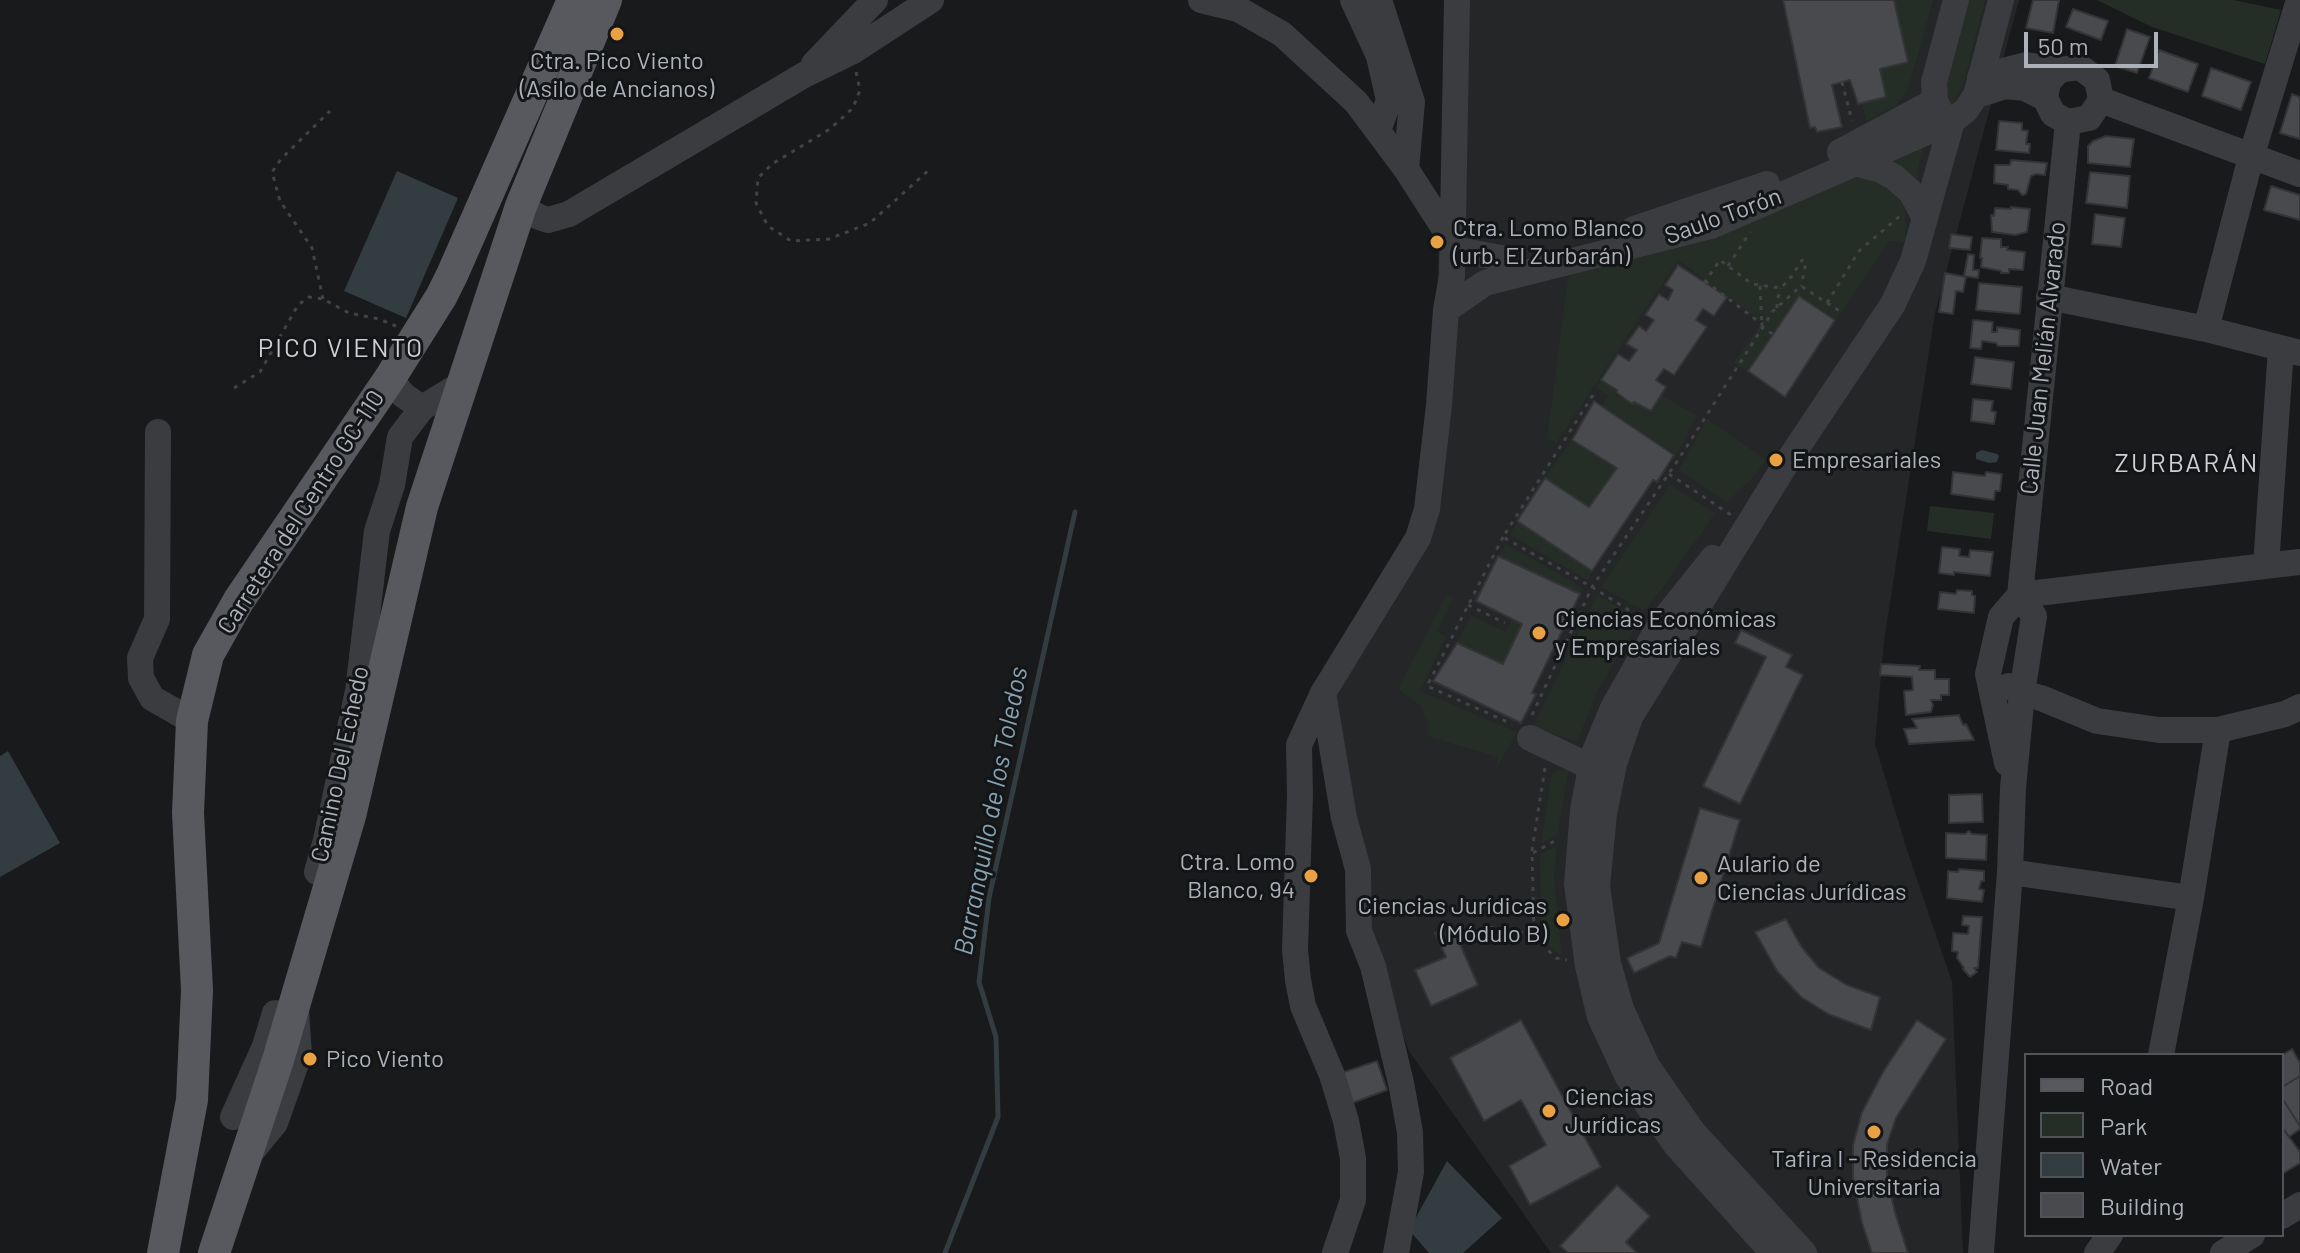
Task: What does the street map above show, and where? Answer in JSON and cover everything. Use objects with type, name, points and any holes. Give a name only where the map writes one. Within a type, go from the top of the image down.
[{"type":"main road","name":"Carretera del Centro GC-110","points":[[163,1253],[192,1100],[197,990],[188,813],[192,721],[208,655],[239,600],[418,335],[452,275],[573,0]]},
{"type":"main road","points":[[214,1253],[243,1138],[296,1000],[350,816],[422,507],[521,206],[606,0]]},
{"type":"street","points":[[521,206],[548,220],[569,214],[804,75],[853,51],[931,0]]},
{"type":"street","points":[[1201,0],[1238,9],[1282,34],[1356,102],[1406,169],[1452,244],[1512,260]]},
{"type":"street","points":[[1353,0],[1379,56],[1389,100],[1378,131]]},
{"type":"street","points":[[1379,0],[1412,102],[1406,169]]},
{"type":"street","points":[[1335,1253],[1353,1200],[1353,1158],[1332,1075],[1303,1006],[1295,950],[1299,745],[1323,693],[1418,538],[1427,509],[1452,276],[1457,0]]},
{"type":"street","points":[[1915,215],[1944,111],[1934,82],[1956,0]]},
{"type":"street","points":[[1944,111],[1966,110],[1978,86],[2001,0]]},
{"type":"street","points":[[2206,329],[2251,157],[2299,0]]},
{"type":"street","points":[[804,75],[871,2],[898,22]]},
{"type":"street","points":[[2026,65],[2059,70],[2080,67],[2097,80],[2101,100],[2089,118],[2068,122],[2053,114],[2045,98],[2025,88],[1978,86],[2026,65]]},
{"type":"street","points":[[2045,98],[2048,82],[2059,70]]},
{"type":"street","points":[[2101,100],[2300,174]]},
{"type":"street","name":"Saulo Torón","points":[[1446,310],[1485,283],[1711,226],[1944,111]]},
{"type":"street","name":"Calle Juan Melián Alvarado","points":[[2013,788],[1988,674],[2001,617],[2020,595],[2068,122]]},
{"type":"street","points":[[1804,1253],[1693,1132],[1647,1066],[1616,994],[1608,963],[1597,886],[1604,814],[1614,764],[1630,717],[1782,470],[1893,304],[1913,261],[1915,215],[1911,192],[1894,177],[1856,154]]},
{"type":"street","name":"Saulo Torón","points":[[1452,276],[1644,227],[1856,154]]},
{"type":"street","points":[[2049,297],[2206,329],[2290,350],[2266,566]]},
{"type":"street","points":[[390,378],[403,395],[422,408],[463,383]]},
{"type":"street","name":"Camino Del Echedo","points":[[243,1138],[265,1046],[326,840],[358,691],[377,531],[392,485],[400,437],[422,408]]},
{"type":"street","points":[[158,432],[157,619],[140,658],[141,678],[152,698],[192,721]]},
{"type":"street","points":[[1773,1253],[1676,1145],[1628,1077],[1600,1017],[1588,966],[1577,884],[1583,810],[1593,756],[1613,708],[1658,629],[1782,470]]},
{"type":"street","points":[[2020,595],[2300,562]]},
{"type":"street","name":"Calle Juan Melián Alvarado","points":[[1981,1253],[2010,872],[2013,788],[2022,693],[2034,616],[2020,595]]},
{"type":"street","points":[[1988,674],[2022,693],[2097,721],[2159,730],[2218,730],[2285,714],[2300,707]]},
{"type":"street","points":[[1323,693],[1344,818],[1358,869],[1359,931],[1373,966],[1410,1132],[1411,1172],[1396,1253]]},
{"type":"street","points":[[2161,1053],[2191,898],[2218,730]]},
{"type":"street","points":[[1531,736],[1591,767]]},
{"type":"street","points":[[2010,872],[2191,898]]},
{"type":"street","points":[[192,1100],[243,1138]]},
{"type":"street","points":[[2223,1253],[2249,1237]]},
{"type":"path","points":[[853,51],[860,90],[853,108],[830,129],[772,164],[758,178],[756,203],[768,226],[791,241],[829,239],[870,223],[929,170]]},
{"type":"path","points":[[1842,82],[1856,154]]},
{"type":"path","points":[[323,299],[312,248],[280,201],[272,172],[281,159],[330,111]]},
{"type":"path","points":[[1827,303],[1859,251],[1915,215]]},
{"type":"path","points":[[1773,334],[1705,282],[1720,260],[1752,284],[1781,288]]},
{"type":"path","points":[[1531,736],[1592,587],[1669,474],[1763,326],[1801,286],[1806,263],[1802,260],[1781,288],[1777,308]]},
{"type":"path","points":[[1760,286],[1763,326]]},
{"type":"path","points":[[1801,286],[1841,312]]},
{"type":"path","points":[[234,388],[260,372],[298,305],[309,297],[323,299],[349,313],[379,319],[418,335]]},
{"type":"path","points":[[1559,959],[1534,937],[1532,850],[1546,764],[1543,750],[1531,736],[1427,686],[1503,537],[1593,395]]},
{"type":"path","points":[[1669,474],[1741,521]]},
{"type":"path","points":[[1503,537],[1592,587],[1658,629]]},
{"type":"path","points":[[1468,605],[1505,623]]},
{"type":"path","points":[[1490,927],[1509,934],[1534,931]]},
{"type":"shaded area","points":[[1448,0],[2019,0],[1935,313],[1884,641],[1875,744],[1952,982],[1963,1253],[1551,1253],[1409,1051],[1363,930],[1323,718],[1428,534]]},
{"type":"green space","points":[[1894,0],[1933,0],[1908,89],[1895,106],[1866,121],[1862,103],[1880,69],[1908,62]]},
{"type":"green space","points":[[1967,0],[1985,0],[1964,81],[1951,106],[1944,94]]},
{"type":"green space","points":[[2097,0],[2234,0],[2281,10],[2265,64],[2152,27]]},
{"type":"green space","points":[[1925,138],[1916,179],[1891,161]]},
{"type":"green space","points":[[1860,174],[1875,178],[1902,204],[1906,216],[1905,242],[1889,241],[1837,319],[1799,295],[1747,371],[1734,363],[1762,322],[1678,260],[1556,443],[1547,438],[1569,271]]},
{"type":"green space","points":[[1601,381],[1617,390],[1615,394],[1632,405],[1635,402],[1651,413],[1661,395],[1697,416],[1676,454],[1602,406],[1608,396],[1596,387]]},
{"type":"green space","points":[[1707,419],[1766,460],[1727,502],[1679,470]]},
{"type":"green space","points":[[1572,440],[1617,468],[1588,506],[1545,478]]},
{"type":"green space","points":[[1670,485],[1715,513],[1647,609],[1643,610],[1601,587]]},
{"type":"green space","points":[[1930,506],[1994,513],[1991,539],[1927,531]]},
{"type":"green space","points":[[1517,521],[1592,571],[1587,580],[1510,535]]},
{"type":"green space","points":[[1506,544],[1583,588],[1580,594],[1498,556]]},
{"type":"green space","points":[[1447,594],[1453,598],[1437,631],[1446,637],[1420,691],[1517,732],[1496,769],[1498,757],[1427,736],[1427,722],[1421,706],[1398,689]]},
{"type":"green space","points":[[1597,595],[1640,619],[1598,689],[1577,742],[1533,727]]},
{"type":"green space","points":[[1471,616],[1506,632],[1512,619],[1522,624],[1503,664],[1457,643]]},
{"type":"green space","points":[[1569,767],[1557,835],[1541,844],[1552,773]]},
{"type":"green space","points":[[1557,846],[1554,877],[1562,955],[1541,938],[1540,854]]},
{"type":"water","points":[[397,171],[458,198],[406,318],[344,291]]},
{"type":"water","points":[[1982,450],[1997,454],[1997,462],[1976,459],[1976,453]]},
{"type":"water","points":[[8,751],[60,843],[0,877],[0,756]]},
{"type":"water","points":[[1447,1161],[1502,1218],[1463,1253],[1429,1253],[1409,1230]]},
{"type":"building","points":[[1783,0],[1894,0],[1908,62],[1880,69],[1886,97],[1858,104],[1850,80],[1832,85],[1842,127],[1817,132],[1815,127],[1810,128]]},
{"type":"building","points":[[2033,0],[2059,0],[2053,33],[2026,28]]},
{"type":"building","points":[[2073,9],[2108,21],[2101,40],[2066,27]]},
{"type":"building","points":[[2127,29],[2150,37],[2137,73],[2115,66]]},
{"type":"building","points":[[2159,50],[2198,64],[2188,92],[2149,78]]},
{"type":"building","points":[[2211,68],[2251,82],[2241,110],[2202,96]]},
{"type":"building","points":[[2292,94],[2300,97],[2300,139],[2280,133]]},
{"type":"building","points":[[1999,121],[2022,123],[2022,130],[2028,131],[2026,144],[2030,144],[2029,153],[1996,150]]},
{"type":"building","points":[[2106,136],[2134,139],[2130,167],[2088,163],[2088,146]]},
{"type":"building","points":[[2011,160],[2047,163],[2045,175],[2031,176],[2026,194],[2008,189],[2008,185],[1994,183],[1995,165],[2010,165]]},
{"type":"building","points":[[2090,172],[2130,176],[2127,208],[2086,203]]},
{"type":"building","points":[[2271,186],[2300,195],[2300,220],[2264,210]]},
{"type":"building","points":[[1995,208],[2030,209],[2027,232],[2015,235],[1992,232],[1991,215],[1994,216]]},
{"type":"building","points":[[2095,214],[2125,218],[2121,247],[2092,244]]},
{"type":"building","points":[[1951,234],[1972,237],[1970,250],[1949,248]]},
{"type":"building","points":[[1982,238],[2001,239],[2001,247],[2025,252],[2023,270],[2009,269],[2009,273],[2001,273],[1981,267]]},
{"type":"building","points":[[1968,254],[1974,255],[1973,270],[1979,270],[1978,278],[1964,276]]},
{"type":"building","points":[[1678,265],[1727,297],[1714,316],[1703,309],[1696,320],[1707,327],[1674,375],[1664,369],[1656,380],[1666,387],[1651,411],[1634,402],[1632,404],[1601,380],[1618,354],[1629,361],[1637,350],[1626,344],[1639,326],[1646,331],[1654,320],[1645,315],[1659,294],[1668,300],[1673,290],[1665,285]]},
{"type":"building","points":[[1945,273],[1966,277],[1963,292],[1956,291],[1953,314],[1939,312]]},
{"type":"building","points":[[1979,283],[2022,287],[2020,313],[1976,310]]},
{"type":"building","points":[[1799,296],[1835,320],[1785,397],[1748,371]]},
{"type":"building","points":[[1973,320],[1993,322],[1992,332],[1997,332],[1997,327],[2020,330],[2019,346],[1998,346],[1982,341],[1981,349],[1970,348]]},
{"type":"building","points":[[1975,357],[2014,362],[2011,389],[1971,384]]},
{"type":"building","points":[[1973,399],[1993,401],[1991,411],[1996,412],[1994,424],[1971,421]]},
{"type":"building","name":"Ciencias Económicas y Empresariales","points":[[1594,401],[1674,455],[1657,482],[1653,480],[1592,571],[1517,521],[1545,478],[1589,507],[1617,468],[1572,440]]},
{"type":"building","points":[[1953,472],[1985,476],[1986,472],[2002,474],[2000,491],[1995,491],[1994,500],[1951,494]]},
{"type":"building","points":[[1942,547],[1960,549],[1959,556],[1969,557],[1970,550],[1993,552],[1990,576],[1939,573]]},
{"type":"building","name":"Ciencias Económicas y Empresariales","points":[[1498,556],[1580,594],[1532,693],[1536,694],[1521,723],[1433,681],[1457,643],[1503,664],[1522,624],[1476,601]]},
{"type":"building","points":[[1957,590],[1972,591],[1975,596],[1974,613],[1938,609],[1940,592],[1956,594]]},
{"type":"building","points":[[1741,630],[1792,655],[1786,667],[1803,675],[1740,804],[1703,786],[1766,657],[1735,643]]},
{"type":"building","points":[[1881,664],[1935,670],[1935,679],[1949,679],[1949,695],[1941,695],[1941,700],[1931,700],[1931,712],[1906,715],[1904,691],[1913,690],[1912,677],[1880,675]]},
{"type":"building","points":[[1959,715],[1974,740],[1909,744],[1904,729],[1917,728],[1912,719]]},
{"type":"building","points":[[1982,794],[1983,822],[1949,823],[1949,795]]},
{"type":"building","name":"Aulario de Ciencias Jurídicas","points":[[1700,808],[1740,820],[1701,947],[1682,942],[1676,958],[1670,956],[1634,973],[1627,958],[1659,943]]},
{"type":"building","points":[[1969,831],[1987,835],[1986,860],[1946,858],[1946,833],[1965,834]]},
{"type":"building","points":[[1959,869],[1984,871],[1984,881],[1981,881],[1979,889],[1984,890],[1982,902],[1947,898],[1948,871],[1958,872]]},
{"type":"building","points":[[1963,916],[1982,917],[1978,968],[1974,968],[1977,972],[1970,977],[1957,958],[1958,952],[1952,951],[1953,933],[1968,934],[1969,926],[1962,925]]},
{"type":"building","points":[[1786,919],[1801,946],[1819,968],[1847,985],[1880,997],[1871,1030],[1828,1014],[1801,997],[1777,971],[1755,932]]},
{"type":"building","points":[[1452,926],[1478,985],[1431,1006],[1415,970],[1446,957],[1435,933]]},
{"type":"building","name":"Ciencias Jurídicas","points":[[1521,1020],[1601,1167],[1530,1205],[1509,1166],[1546,1145],[1521,1100],[1484,1121],[1450,1058]]},
{"type":"building","name":"Tafira I - Residencia Universitaria","points":[[1917,1020],[1946,1039],[1896,1118],[1887,1145],[1887,1178],[1908,1253],[1872,1253],[1853,1178],[1853,1145],[1862,1112],[1883,1072]]},
{"type":"building","points":[[2292,1049],[2300,1063],[2300,1076],[2284,1086],[2284,1054]]},
{"type":"building","points":[[1377,1061],[1387,1090],[1352,1103],[1341,1073]]},
{"type":"building","points":[[2300,1076],[2300,1126],[2284,1101],[2284,1086]]},
{"type":"building","points":[[2284,1101],[2300,1126],[2289,1137],[2284,1130]]},
{"type":"building","points":[[2284,1130],[2300,1152],[2300,1163],[2284,1173]]},
{"type":"building","name":"Ciencias Jurídicas","points":[[1617,1185],[1650,1216],[1626,1242],[1637,1253],[1568,1253],[1560,1246]]},
{"type":"waterway","name":"Barranquillo de los Toledos","points":[[945,1253],[998,1117],[996,1037],[979,982],[989,898],[1075,512]]},
{"type":"place","name":"Ctra. Pico Viento (Asilo de Ancianos)","points":[[617,34]]},
{"type":"place","name":"Ctra. Lomo Blanco (urb. El Zurbarán)","points":[[1437,242]]},
{"type":"place","name":"Empresariales","points":[[1776,460]]},
{"type":"place","name":"Ciencias Económicas y Empresariales","points":[[1539,633]]},
{"type":"place","name":"Ctra. Lomo Blanco, 94","points":[[1311,876]]},
{"type":"place","name":"Aulario de Ciencias Jurídicas","points":[[1701,878]]},
{"type":"place","name":"Ciencias Jurídicas (Módulo B)","points":[[1563,920]]},
{"type":"place","name":"Pico Viento","points":[[310,1059]]},
{"type":"place","name":"Ciencias Jurídicas","points":[[1549,1111]]},
{"type":"place","name":"Tafira I - Residencia Universitaria","points":[[1874,1132]]},
{"type":"district","name":"PICO VIENTO","points":[[341,348]]},
{"type":"district","name":"ZURBARÁN","points":[[2187,463]]}]
